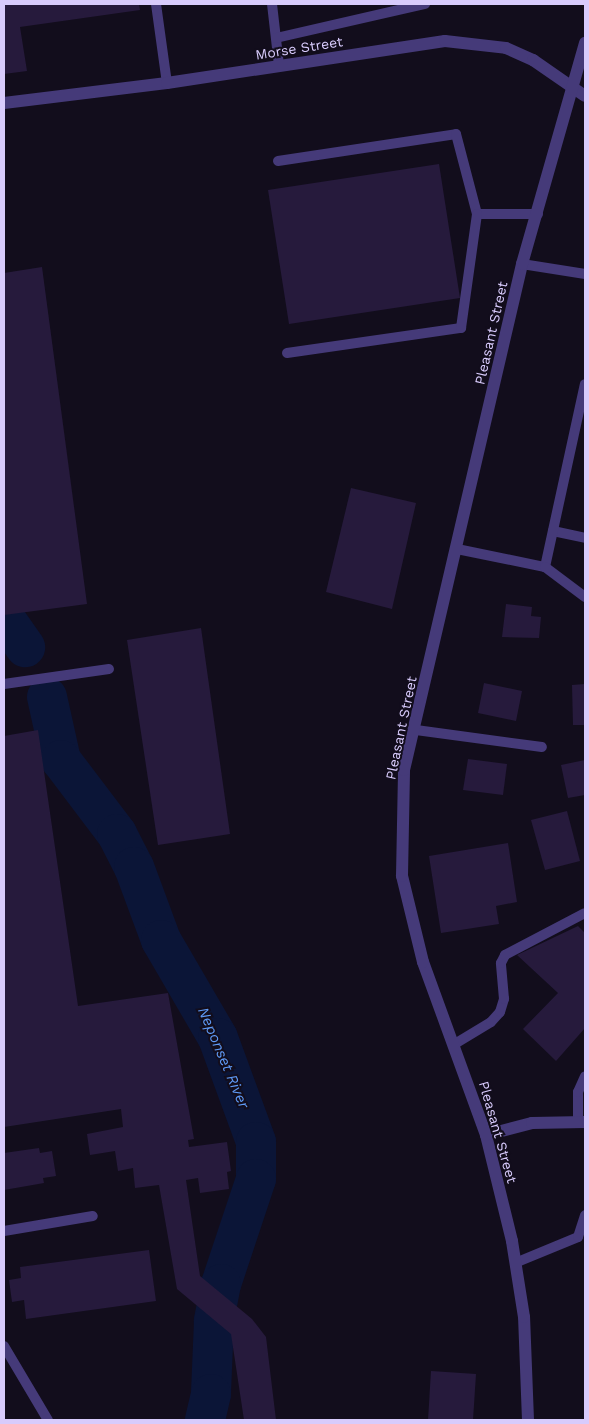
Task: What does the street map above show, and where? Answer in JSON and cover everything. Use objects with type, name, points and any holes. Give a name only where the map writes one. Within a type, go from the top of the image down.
[{"type":"street","name":"Morse Street","points":[[4,102],[167,83],[445,41],[483,43],[533,60],[572,84],[585,96]]},
{"type":"street","name":"Pleasant Street","points":[[528,1420],[524,1317],[515,1263],[486,1135],[422,962],[402,876],[404,770],[416,730],[522,264],[538,214],[585,42]]},
{"type":"street","points":[[486,1135],[532,1124],[582,1122]]},
{"type":"lane","points":[[156,4],[167,83]]},
{"type":"lane","points":[[272,4],[279,65]]},
{"type":"lane","points":[[276,38],[425,4]]},
{"type":"lane","points":[[278,161],[456,134],[477,214],[461,328],[287,353]]},
{"type":"lane","points":[[477,214],[538,214]]},
{"type":"lane","points":[[522,264],[585,274]]},
{"type":"lane","points":[[545,567],[585,384]]},
{"type":"lane","points":[[553,530],[585,538]]},
{"type":"lane","points":[[457,549],[545,567],[585,597]]},
{"type":"lane","points":[[4,684],[109,669]]},
{"type":"lane","points":[[416,730],[542,747]]},
{"type":"lane","points":[[453,1045],[491,1022],[500,1012],[504,998],[502,963],[505,955],[585,913]]},
{"type":"lane","points":[[582,1122],[578,1092],[585,1076]]},
{"type":"lane","points":[[515,1263],[578,1237],[585,1215]]},
{"type":"lane","points":[[4,1231],[93,1216]]},
{"type":"lane","points":[[4,1346],[48,1420]]},
{"type":"building","points":[[4,4],[139,4],[140,10],[20,27],[27,71],[4,74]]},
{"type":"building","points":[[439,164],[460,298],[289,324],[268,190]]},
{"type":"building","points":[[42,267],[87,604],[4,615],[4,273]]},
{"type":"building","points":[[351,488],[416,503],[392,609],[326,592]]},
{"type":"building","points":[[506,604],[532,607],[531,616],[541,617],[539,638],[502,637]]},
{"type":"building","points":[[201,628],[230,834],[158,845],[127,640]]},
{"type":"building","points":[[484,683],[522,691],[516,721],[478,713]]},
{"type":"building","points":[[585,684],[585,725],[573,725],[572,685]]},
{"type":"building","points":[[38,730],[78,1006],[168,993],[194,1139],[188,1140],[189,1147],[227,1142],[231,1171],[227,1172],[229,1189],[200,1193],[198,1178],[186,1180],[200,1276],[252,1319],[266,1337],[276,1420],[244,1420],[231,1334],[177,1289],[159,1185],[135,1188],[133,1168],[118,1171],[115,1151],[90,1155],[87,1134],[123,1127],[121,1109],[4,1127],[4,736]]},
{"type":"building","points":[[468,759],[507,764],[503,795],[463,790]]},
{"type":"building","points":[[585,760],[585,795],[568,798],[561,765]]},
{"type":"building","points":[[567,811],[580,861],[545,870],[531,820]]},
{"type":"building","points":[[508,843],[517,902],[496,906],[499,924],[441,933],[429,856]]},
{"type":"building","points":[[578,926],[585,933],[585,1028],[556,1061],[523,1029],[558,993],[517,955]]},
{"type":"building","points":[[39,1148],[40,1153],[52,1151],[56,1176],[43,1178],[44,1183],[4,1190],[4,1153]]},
{"type":"building","points":[[149,1250],[156,1301],[26,1319],[24,1300],[12,1302],[9,1280],[21,1278],[20,1267]]},
{"type":"building","points":[[431,1371],[476,1374],[473,1420],[428,1420]]},
{"type":"waterway","name":"Neponset River","points":[[4,617],[25,647]]},
{"type":"waterway","name":"Neponset River","points":[[47,697],[61,760],[117,834],[134,867],[161,940],[218,1038],[256,1142],[256,1179],[221,1284],[214,1321],[211,1394],[205,1420]]}]
